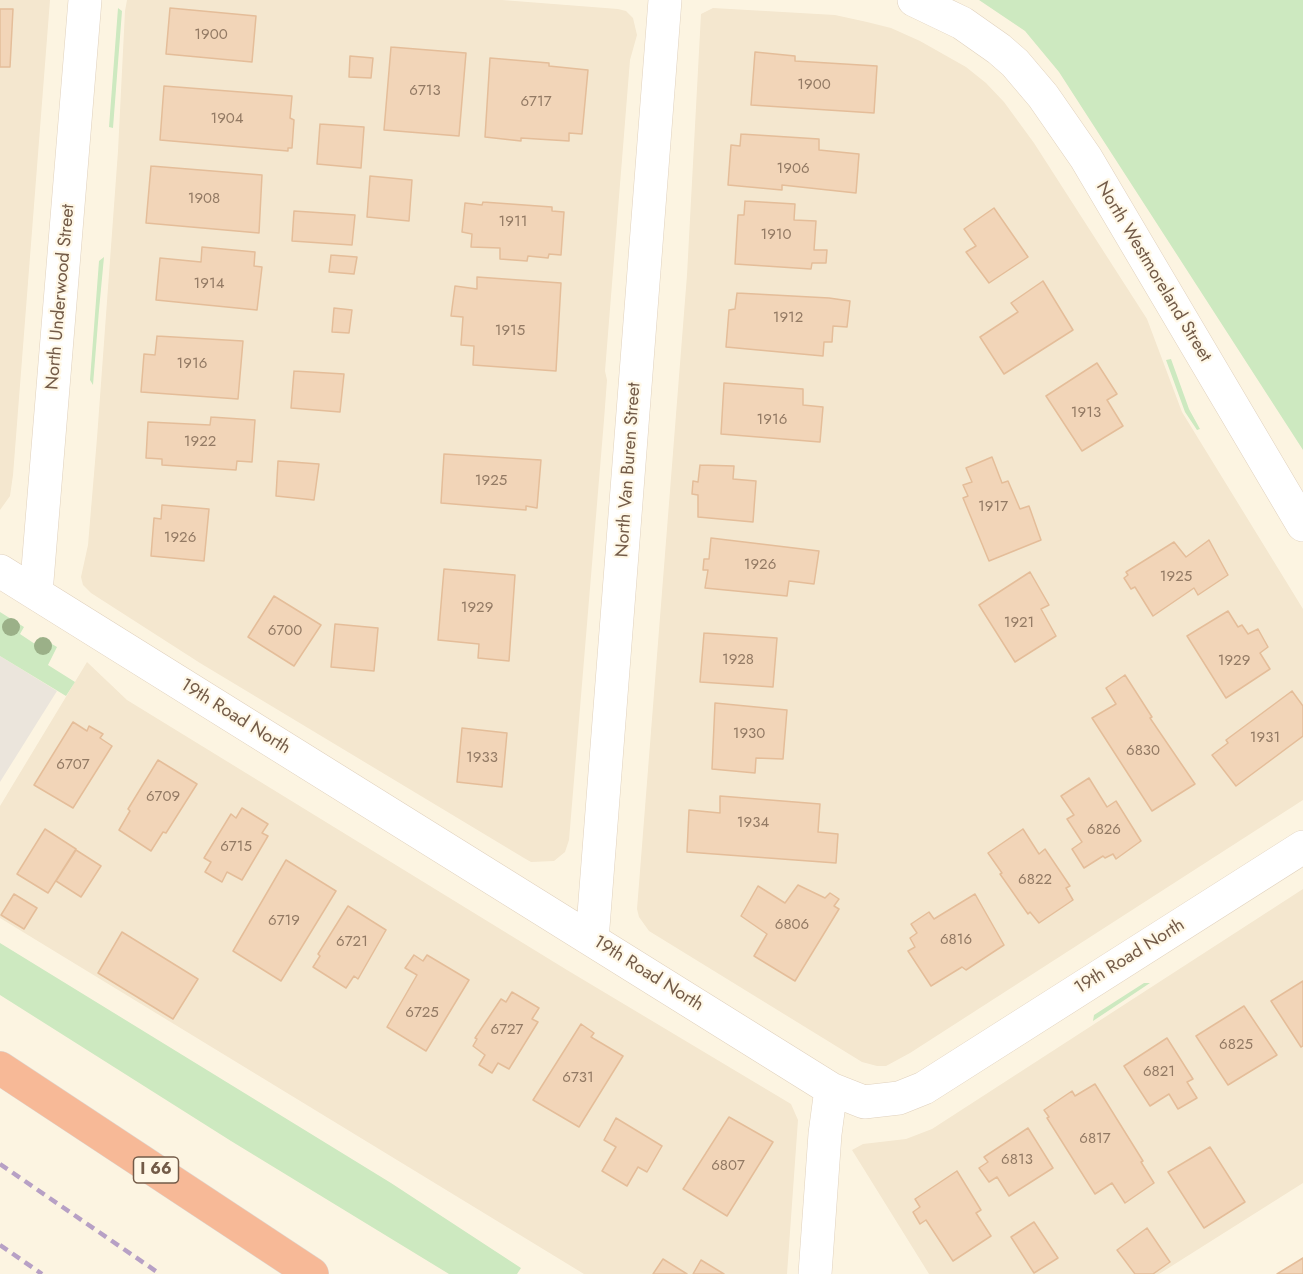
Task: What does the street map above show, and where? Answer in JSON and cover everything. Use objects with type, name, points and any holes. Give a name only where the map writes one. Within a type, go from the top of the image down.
[{"type":"highway","name":"I 66","points":[[0,1068],[312,1274]]},
{"type":"street","name":"North Underwood Street","points":[[36,593],[86,0]]},
{"type":"street","name":"North Van Buren Street","points":[[592,939],[665,0]]},
{"type":"street","name":"North Westmoreland Street","points":[[914,0],[962,23],[1015,63],[1030,79],[1086,158],[1303,525]]},
{"type":"street","name":"19th Road North","points":[[0,571],[831,1089],[864,1102],[899,1098],[924,1088],[1303,848]]},
{"type":"street","points":[[815,1274],[825,1134],[831,1089]]},
{"type":"shaded area","points":[[0,0],[50,0],[13,475],[10,496],[0,510]]},
{"type":"shaded area","points":[[127,0],[502,0],[618,9],[626,11],[633,18],[637,35],[630,60],[605,371],[607,380],[604,420],[569,840],[565,852],[554,861],[531,862],[524,858],[200,663],[91,593],[83,585],[81,577],[88,545],[97,438]]},
{"type":"shaded area","points":[[713,8],[835,15],[891,28],[920,41],[966,67],[986,83],[1004,102],[1034,143],[1147,319],[1182,412],[1303,609],[1303,800],[910,1053],[886,1066],[862,1062],[649,931],[639,917],[637,909],[687,275],[701,14]]},
{"type":"shaded area","points":[[0,656],[57,691],[0,782]]},
{"type":"shaded area","points":[[87,662],[127,700],[567,970],[791,1104],[798,1120],[787,1274],[584,1274],[0,918],[0,806]]},
{"type":"shaded area","points":[[1303,889],[1303,1183],[1159,1274],[929,1274],[852,1150],[863,1144],[906,1139],[932,1129]]},
{"type":"green space","points":[[979,0],[1303,0],[1303,450],[1059,72],[1025,31]]},
{"type":"green space","points":[[118,8],[122,11],[113,128],[109,127]]},
{"type":"green space","points":[[104,257],[93,385],[90,380],[99,261]]},
{"type":"green space","points":[[1171,359],[1189,409],[1200,429],[1197,430],[1185,412],[1166,360]]},
{"type":"green space","points":[[0,612],[24,627],[20,634],[35,644],[40,637],[57,647],[48,665],[75,682],[66,696],[0,656]]},
{"type":"green space","points":[[0,943],[391,1183],[521,1268],[517,1274],[449,1274],[231,1141],[0,995]]},
{"type":"green space","points":[[1144,983],[1150,983],[1093,1021],[1094,1015]]},
{"type":"building","points":[[170,8],[256,16],[252,62],[166,54]]},
{"type":"building","points":[[0,9],[13,9],[10,67],[0,67]]},
{"type":"building","points":[[391,47],[466,53],[459,136],[384,130]]},
{"type":"building","points":[[755,52],[795,56],[795,61],[877,66],[874,113],[751,105]]},
{"type":"building","points":[[350,56],[373,58],[371,78],[349,77]]},
{"type":"building","points":[[490,58],[549,63],[549,66],[588,70],[582,134],[569,133],[569,141],[521,138],[521,141],[485,137]]},
{"type":"building","points":[[164,86],[292,96],[290,118],[294,120],[292,148],[288,148],[288,151],[160,140]]},
{"type":"building","points":[[320,124],[364,127],[361,168],[317,164]]},
{"type":"building","points":[[741,134],[819,139],[819,150],[859,154],[856,193],[782,185],[782,190],[728,185],[731,145],[740,146]]},
{"type":"building","points":[[151,166],[262,175],[259,233],[146,223]]},
{"type":"building","points":[[370,176],[412,180],[409,221],[367,217]]},
{"type":"building","points":[[745,201],[795,204],[794,220],[816,221],[814,250],[827,250],[826,263],[812,263],[811,269],[735,264],[738,215],[744,215]]},
{"type":"building","points":[[483,202],[552,207],[552,211],[564,212],[561,255],[549,254],[548,258],[528,256],[527,261],[500,259],[500,248],[471,247],[472,234],[462,232],[465,203],[482,205]]},
{"type":"building","points":[[994,208],[1028,257],[989,283],[966,252],[976,246],[964,229]]},
{"type":"building","points":[[294,211],[355,215],[352,245],[292,241]]},
{"type":"building","points":[[202,247],[255,252],[254,266],[262,267],[257,310],[156,300],[160,258],[201,262]]},
{"type":"building","points":[[331,255],[357,257],[354,274],[329,272]]},
{"type":"building","points":[[477,277],[561,283],[556,371],[473,365],[474,346],[461,345],[463,317],[451,316],[455,286],[477,289]]},
{"type":"building","points":[[1043,281],[1073,330],[1004,374],[980,337],[1018,312],[1011,303]]},
{"type":"building","points":[[737,293],[850,301],[847,327],[833,326],[832,342],[824,342],[823,356],[726,347],[729,310],[735,309]]},
{"type":"building","points":[[334,308],[352,310],[349,333],[332,332]]},
{"type":"building","points":[[157,336],[243,341],[238,399],[141,392],[144,354],[155,355]]},
{"type":"building","points":[[1097,363],[1117,394],[1107,400],[1123,426],[1082,451],[1046,396]]},
{"type":"building","points":[[294,371],[344,374],[340,412],[291,408]]},
{"type":"building","points":[[724,383],[803,389],[803,405],[823,407],[820,442],[721,434]]},
{"type":"building","points":[[211,417],[255,420],[252,462],[237,461],[236,470],[162,465],[162,459],[146,458],[148,422],[210,425]]},
{"type":"building","points":[[444,454],[541,460],[537,508],[526,506],[526,510],[441,503]]},
{"type":"building","points":[[992,457],[1002,483],[1008,481],[1020,509],[1029,506],[1041,540],[989,561],[963,498],[968,496],[963,485],[972,482],[966,468]]},
{"type":"building","points":[[278,461],[319,464],[314,500],[276,496]]},
{"type":"building","points":[[700,465],[734,466],[733,479],[756,481],[753,522],[698,517],[698,495],[692,494],[693,481],[698,482]]},
{"type":"building","points":[[162,505],[209,509],[204,561],[151,556],[154,518],[161,519]]},
{"type":"building","points":[[711,538],[819,551],[814,584],[789,581],[787,596],[705,588],[708,570],[703,570],[704,559],[709,559]]},
{"type":"building","points":[[1209,540],[1228,575],[1198,595],[1194,588],[1153,616],[1135,587],[1131,589],[1124,578],[1128,575],[1126,572],[1174,542],[1186,557]]},
{"type":"building","points":[[444,569],[515,575],[509,661],[478,658],[479,644],[438,640]]},
{"type":"building","points":[[1030,572],[1049,605],[1041,609],[1056,636],[1015,662],[979,605]]},
{"type":"building","points":[[274,596],[321,625],[294,666],[248,637]]},
{"type":"building","points":[[1228,611],[1238,627],[1242,625],[1248,634],[1258,629],[1268,647],[1260,653],[1270,669],[1226,698],[1187,636]]},
{"type":"building","points":[[335,624],[378,628],[374,671],[331,667]]},
{"type":"building","points":[[704,633],[777,638],[773,687],[700,682]]},
{"type":"building","points":[[1125,675],[1152,717],[1150,718],[1195,784],[1152,811],[1092,718],[1116,704],[1106,688]]},
{"type":"building","points":[[1292,691],[1303,706],[1303,736],[1236,786],[1212,755],[1228,743],[1226,740]]},
{"type":"building","points":[[715,703],[787,710],[783,759],[756,758],[755,773],[712,769]]},
{"type":"building","points":[[73,722],[87,731],[89,726],[103,734],[100,738],[112,746],[73,808],[34,785]]},
{"type":"building","points":[[462,728],[507,733],[502,787],[457,782]]},
{"type":"building","points":[[158,760],[197,784],[166,833],[163,832],[151,851],[119,830],[130,811],[128,809]]},
{"type":"building","points":[[1089,778],[1107,807],[1116,801],[1141,841],[1116,859],[1113,854],[1105,858],[1103,856],[1084,868],[1072,849],[1082,842],[1067,819],[1074,815],[1061,796]]},
{"type":"building","points":[[720,796],[820,804],[818,832],[838,834],[836,863],[687,852],[689,810],[720,813]]},
{"type":"building","points":[[242,808],[268,824],[262,833],[268,836],[242,880],[227,872],[222,882],[205,872],[211,862],[204,858],[231,814],[236,818]]},
{"type":"building","points":[[45,829],[76,849],[48,893],[17,874]]},
{"type":"building","points":[[1023,829],[1039,854],[1045,849],[1070,886],[1066,888],[1073,900],[1039,923],[1030,912],[1028,914],[988,853]]},
{"type":"building","points":[[76,850],[101,866],[81,897],[56,881]]},
{"type":"building","points":[[286,860],[336,891],[281,981],[233,951]]},
{"type":"building","points":[[798,885],[825,898],[830,893],[839,899],[834,906],[839,909],[795,981],[754,956],[767,934],[741,916],[758,886],[785,903]]},
{"type":"building","points":[[14,894],[37,908],[24,929],[1,915]]},
{"type":"building","points":[[975,894],[1004,945],[966,970],[962,967],[931,986],[908,951],[915,947],[910,938],[917,933],[911,924],[929,912],[934,919]]},
{"type":"building","points":[[348,906],[386,930],[358,979],[354,976],[346,988],[313,967],[320,956],[318,954]]},
{"type":"building","points":[[122,932],[198,979],[173,1019],[98,973]]},
{"type":"building","points":[[414,955],[423,961],[427,955],[469,980],[426,1051],[387,1027],[417,975],[405,968]]},
{"type":"building","points":[[1303,981],[1303,1046],[1301,1047],[1271,1001]]},
{"type":"building","points":[[512,992],[539,1008],[532,1019],[538,1022],[509,1069],[498,1063],[492,1073],[479,1065],[485,1055],[473,1046],[477,1039],[475,1038],[501,999],[506,1002]]},
{"type":"building","points":[[1244,1006],[1277,1055],[1228,1085],[1196,1036]]},
{"type":"building","points":[[581,1024],[594,1033],[591,1037],[623,1056],[579,1127],[533,1100]]},
{"type":"building","points":[[1167,1038],[1193,1079],[1187,1082],[1197,1098],[1178,1109],[1169,1094],[1150,1106],[1124,1066]]},
{"type":"building","points":[[1095,1084],[1143,1161],[1141,1162],[1154,1183],[1125,1203],[1112,1183],[1095,1194],[1044,1110],[1072,1091],[1075,1096]]},
{"type":"building","points":[[729,1117],[773,1142],[727,1216],[683,1189]]},
{"type":"building","points":[[616,1118],[662,1146],[647,1172],[638,1167],[627,1186],[602,1171],[616,1147],[604,1140]]},
{"type":"building","points":[[1028,1128],[1053,1168],[1009,1196],[997,1177],[989,1182],[979,1168],[988,1162],[984,1157]]},
{"type":"building","points":[[1210,1147],[1245,1202],[1204,1228],[1168,1172]]},
{"type":"building","points":[[957,1171],[981,1210],[976,1213],[991,1236],[953,1261],[926,1220],[920,1224],[913,1212],[920,1207],[915,1199]]},
{"type":"building","points":[[1034,1222],[1058,1258],[1034,1273],[1011,1237]]},
{"type":"building","points":[[1147,1228],[1170,1262],[1153,1274],[1135,1274],[1117,1250]]},
{"type":"building","points":[[1303,1258],[1303,1274],[1277,1274]]},
{"type":"building","points":[[663,1259],[687,1274],[653,1274]]},
{"type":"building","points":[[701,1260],[724,1274],[693,1274]]},
{"type":"railway","points":[[0,1164],[160,1274]]},
{"type":"railway","points":[[0,1245],[42,1274]]}]
